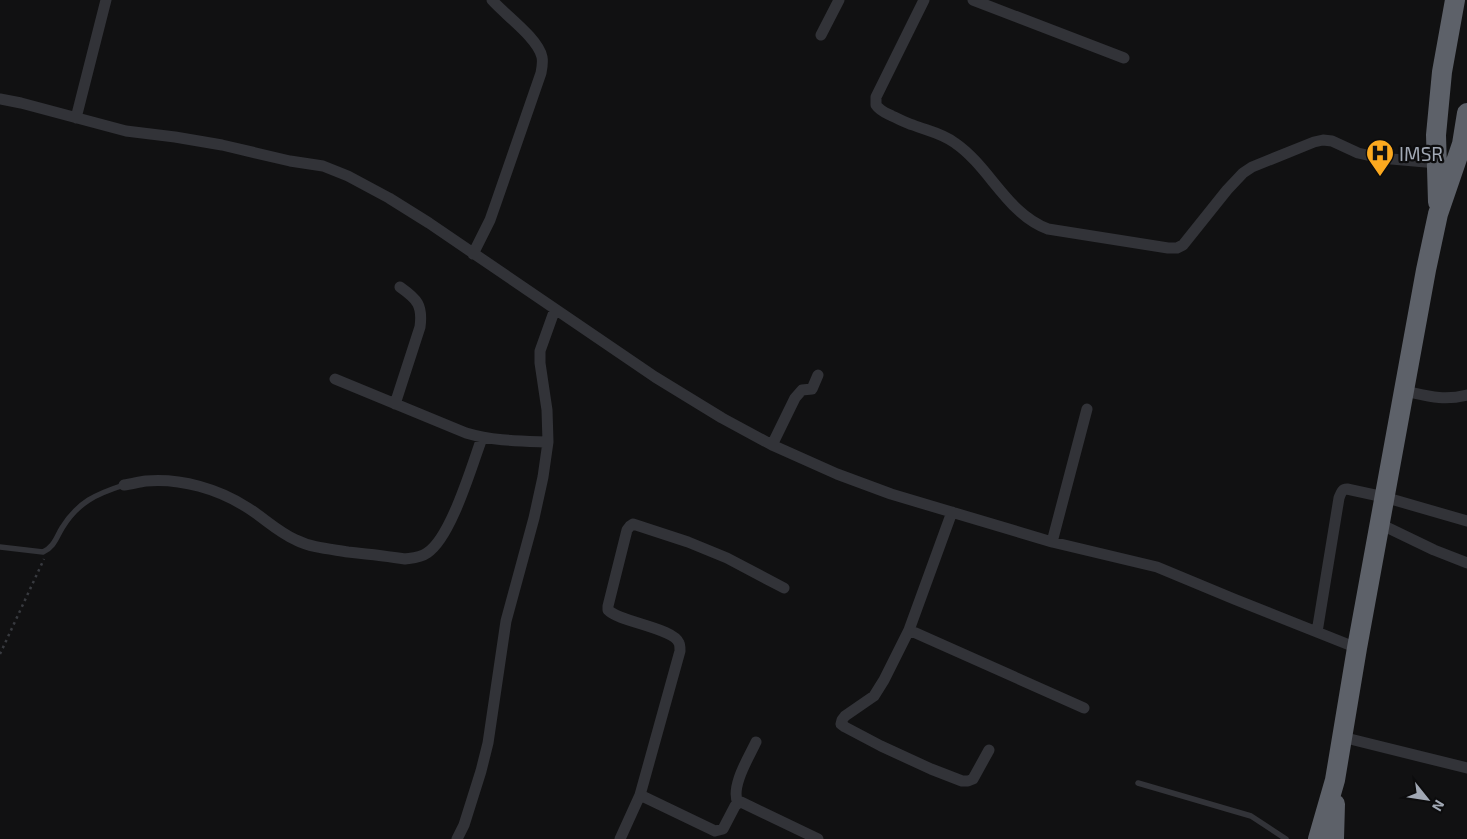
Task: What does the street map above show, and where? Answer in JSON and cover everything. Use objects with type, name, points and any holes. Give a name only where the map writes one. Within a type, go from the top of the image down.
[{"type":"highway","points":[[1438,214],[1436,135],[1442,72],[1455,0]]},
{"type":"highway","points":[[1318,839],[1335,780],[1357,648],[1426,270],[1438,214],[1462,144],[1467,113]]},
{"type":"highway","points":[[1334,839],[1335,780]]},
{"type":"street","points":[[76,118],[106,0]]},
{"type":"street","points":[[473,254],[492,213],[541,73],[543,59],[539,47],[492,0]]},
{"type":"street","points":[[822,35],[839,0]]},
{"type":"street","points":[[924,0],[876,97],[876,105],[883,111],[913,125],[945,136],[958,144],[1027,218],[1048,229],[1177,248],[1188,240],[1198,225],[1243,173],[1260,163],[1323,140],[1332,140],[1358,153],[1380,158],[1437,164]]},
{"type":"street","points":[[972,0],[1124,58]]},
{"type":"street","points":[[0,99],[126,131],[222,145],[290,162],[323,166],[348,176],[375,190],[429,224],[655,376],[722,418],[772,445],[837,474],[891,494],[1052,542],[1157,567],[1234,600],[1357,648]]},
{"type":"street","points":[[395,404],[422,317],[420,306],[414,297],[400,286]]},
{"type":"street","points":[[457,839],[474,797],[488,744],[506,621],[534,518],[543,476],[548,442],[547,410],[540,364],[540,351],[555,309]]},
{"type":"street","points":[[772,445],[795,398],[802,390],[812,389],[818,375]]},
{"type":"street","points":[[334,380],[482,438],[548,442]]},
{"type":"street","points":[[1405,391],[1443,399],[1467,395]]},
{"type":"street","points":[[1052,542],[1087,409]]},
{"type":"street","points":[[124,485],[167,480],[193,485],[231,498],[249,508],[294,540],[310,546],[404,559],[416,558],[434,548],[446,530],[458,504],[482,438]]},
{"type":"street","points":[[1317,632],[1341,492],[1344,489],[1467,520]]},
{"type":"street","points":[[952,512],[909,630],[879,689],[874,696],[845,716],[841,724],[845,728],[881,746],[930,769],[962,781],[973,779],[990,750]]},
{"type":"street","points":[[620,839],[640,795],[680,651],[680,644],[672,636],[615,615],[608,610],[630,526],[633,524],[638,525],[688,542],[727,558],[784,588]]},
{"type":"street","points":[[1380,524],[1467,564]]},
{"type":"street","points":[[909,630],[1084,708]]},
{"type":"street","points":[[1342,736],[1467,768]]},
{"type":"street","points":[[738,803],[735,793],[741,774],[756,742]]},
{"type":"street","points":[[640,795],[715,831],[723,830],[738,803]]},
{"type":"street","points":[[738,803],[744,803],[818,839]]},
{"type":"lane","points":[[0,547],[43,552],[49,549],[62,528],[87,500],[124,485]]},
{"type":"lane","points":[[1138,783],[1251,816],[1286,839]]},
{"type":"path","points":[[0,654],[49,549]]},
{"type":"place","name":"IMSR","points":[[1380,177]]}]
